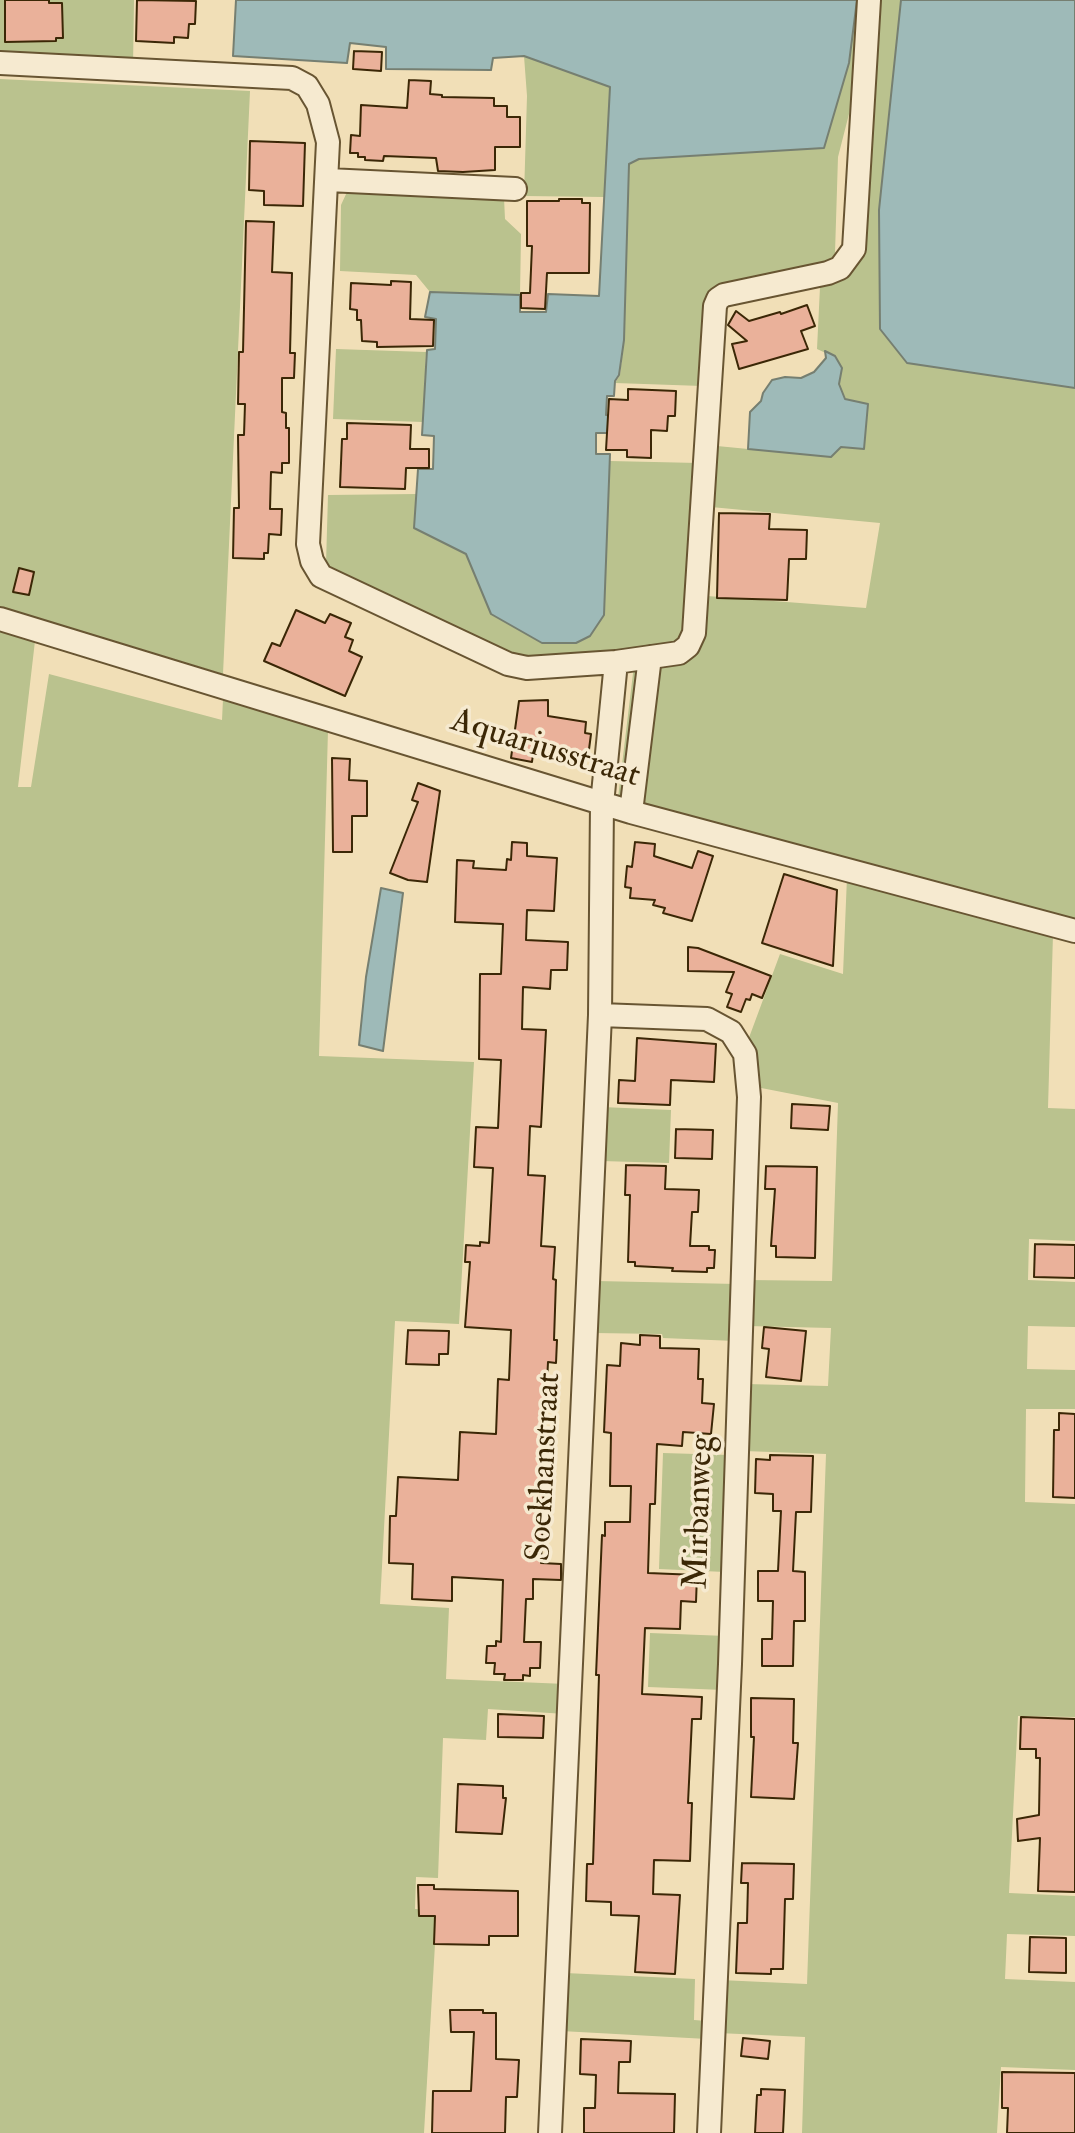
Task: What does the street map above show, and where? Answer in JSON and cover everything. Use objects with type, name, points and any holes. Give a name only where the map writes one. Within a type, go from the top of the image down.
[{"type":"street","points":[[0,63],[292,78],[307,86],[318,104],[328,142],[308,544],[312,561],[321,576],[519,667],[616,662],[679,653],[688,646],[694,633],[715,306],[718,299],[724,295],[828,273],[840,268],[854,249],[869,0]]},
{"type":"street","points":[[328,180],[515,189]]},
{"type":"street","name":"Aquariusstraat","points":[[0,619],[602,804],[1075,931]]},
{"type":"street","points":[[631,812],[650,657]]},
{"type":"street","name":"Soekhanstraat","points":[[550,2133],[600,1015],[602,804],[616,662]]},
{"type":"street","points":[[606,776],[636,781]]},
{"type":"street","name":"Mirbanweg","points":[[600,1015],[707,1019],[731,1032],[745,1054],[749,1097],[730,1664],[709,2133]]},
{"type":"green space","points":[[0,0],[134,0],[133,67],[0,61]]},
{"type":"green space","points":[[857,0],[870,0],[861,67],[838,157],[835,253],[825,268],[731,285],[702,386],[615,383],[620,375],[624,340],[629,164],[849,63]]},
{"type":"green space","points":[[879,0],[901,0],[879,210],[880,329],[907,363],[1075,388],[1075,924],[618,798],[634,665],[683,660],[707,596],[866,608],[880,523],[711,507],[717,446],[831,457],[841,447],[863,449],[839,384],[841,378],[830,355],[817,349],[820,287],[845,256],[847,159],[869,70]]},
{"type":"green space","points":[[524,56],[610,87],[604,197],[524,196],[527,96]]},
{"type":"green space","points":[[0,79],[250,91],[223,674],[0,607]]},
{"type":"green space","points":[[347,192],[504,198],[505,219],[521,234],[520,295],[430,292],[416,275],[340,271],[341,205]]},
{"type":"green space","points":[[336,349],[426,352],[423,422],[333,419]]},
{"type":"green space","points":[[610,461],[698,463],[688,627],[682,639],[672,645],[522,661],[342,583],[326,564],[328,495],[416,494],[414,528],[466,554],[491,614],[604,615]]},
{"type":"green space","points":[[0,630],[35,641],[18,787],[31,787],[49,674],[222,720],[223,699],[328,730],[319,1056],[474,1062],[459,1324],[395,1321],[380,1604],[449,1608],[446,1679],[566,1684],[565,1714],[488,1709],[486,1740],[443,1738],[438,1878],[416,1877],[415,1909],[437,1910],[424,2133],[0,2133]]},
{"type":"green space","points":[[847,877],[1053,934],[1048,1108],[1075,1109],[1075,1241],[1029,1239],[1028,1280],[1075,1282],[1075,1327],[1028,1326],[1027,1369],[1075,1370],[1075,1409],[1026,1409],[1025,1502],[1075,1504],[1075,1717],[1018,1716],[1009,1893],[1075,1896],[1075,1936],[1007,1934],[1005,1979],[1075,1982],[1075,2070],[1001,2067],[997,2133],[802,2133],[805,2037],[718,2033],[720,1980],[807,1984],[826,1454],[744,1451],[746,1384],[828,1386],[831,1328],[747,1326],[748,1280],[832,1281],[838,1103],[751,1086],[747,1043],[780,954],[843,974]]},
{"type":"green space","points":[[602,1107],[671,1110],[669,1163],[601,1161]]},
{"type":"green space","points":[[596,1281],[737,1284],[735,1341],[663,1338],[662,1334],[594,1333]]},
{"type":"green space","points":[[663,1453],[729,1455],[725,1572],[659,1569]]},
{"type":"green space","points":[[650,1633],[726,1636],[724,1690],[648,1687]]},
{"type":"green space","points":[[565,1973],[695,1979],[694,2020],[707,2021],[707,2039],[561,2031]]},
{"type":"water","points":[[236,0],[857,0],[849,63],[824,148],[639,159],[629,164],[624,340],[614,396],[607,396],[606,415],[611,416],[611,433],[596,433],[596,454],[610,454],[604,615],[590,636],[576,643],[542,643],[491,614],[466,554],[414,528],[418,469],[433,469],[434,436],[422,435],[427,350],[435,349],[436,319],[425,317],[430,292],[520,295],[520,312],[546,312],[548,294],[599,296],[610,87],[524,56],[493,58],[491,70],[386,69],[386,47],[350,43],[347,63],[233,56]]},
{"type":"water","points":[[901,0],[1075,0],[1075,388],[907,363],[880,329],[879,210]]},
{"type":"water","points":[[825,351],[835,356],[842,368],[839,384],[845,399],[868,404],[864,449],[841,447],[831,457],[748,449],[750,412],[761,401],[772,380],[801,378],[814,372],[826,358]]},
{"type":"water","points":[[381,888],[403,893],[383,1051],[359,1045],[366,977]]},
{"type":"building","points":[[5,0],[62,3],[63,38],[56,38],[56,41],[5,42]]},
{"type":"building","points":[[137,0],[196,1],[195,24],[189,24],[188,38],[174,37],[174,43],[136,41]]},
{"type":"building","points":[[354,51],[382,52],[381,71],[353,69]]},
{"type":"building","points":[[409,80],[431,81],[430,94],[442,97],[494,98],[494,106],[507,106],[507,117],[520,117],[520,147],[495,147],[495,170],[463,172],[438,171],[436,158],[384,156],[383,161],[365,160],[365,157],[358,157],[358,153],[350,153],[351,135],[360,136],[361,105],[407,108]]},
{"type":"building","points":[[250,141],[305,143],[303,206],[264,205],[264,191],[249,190]]},
{"type":"building","points":[[582,199],[582,203],[590,203],[589,273],[547,273],[545,309],[521,308],[521,293],[530,293],[532,246],[527,246],[527,201]]},
{"type":"building","points":[[246,221],[274,222],[272,272],[292,273],[290,353],[295,353],[294,378],[282,378],[282,412],[286,413],[286,428],[289,428],[289,463],[282,463],[282,473],[271,472],[270,509],[282,509],[281,535],[269,534],[268,553],[264,553],[264,559],[233,558],[234,508],[239,508],[238,435],[244,435],[245,404],[238,404],[239,352],[243,352]]},
{"type":"building","points":[[391,281],[411,282],[410,319],[434,320],[433,346],[377,347],[377,342],[362,341],[361,320],[357,320],[357,310],[350,309],[351,283],[391,285]]},
{"type":"building","points":[[807,305],[815,326],[801,331],[808,349],[739,369],[732,344],[747,341],[728,325],[736,311],[749,321]]},
{"type":"building","points":[[628,389],[676,391],[675,416],[668,416],[667,431],[651,430],[651,458],[627,457],[627,450],[606,450],[609,399],[628,400]]},
{"type":"building","points":[[347,423],[411,425],[410,449],[429,449],[429,468],[406,468],[405,489],[340,487],[342,439],[347,439]]},
{"type":"building","points":[[719,513],[770,514],[769,529],[807,530],[806,559],[789,559],[787,600],[717,598]]},
{"type":"building","points":[[19,568],[34,572],[29,595],[13,592]]},
{"type":"building","points":[[296,610],[325,623],[330,614],[351,623],[345,637],[353,640],[349,651],[362,657],[345,696],[264,661],[272,643],[280,646]]},
{"type":"building","points":[[548,700],[548,716],[586,722],[585,733],[591,734],[588,757],[577,756],[576,761],[533,754],[532,762],[511,758],[519,701]]},
{"type":"building","points":[[332,758],[350,759],[349,780],[367,781],[367,816],[352,816],[352,852],[333,852]]},
{"type":"building","points":[[418,783],[440,791],[427,882],[408,880],[390,873],[418,802],[412,800]]},
{"type":"building","points":[[512,842],[527,843],[527,856],[557,858],[554,911],[527,910],[526,940],[568,942],[567,970],[551,970],[550,989],[523,987],[522,1029],[546,1030],[541,1127],[530,1126],[528,1175],[545,1176],[541,1246],[555,1247],[556,1363],[548,1362],[544,1445],[550,1445],[541,1515],[541,1563],[561,1564],[561,1580],[533,1579],[533,1599],[526,1599],[524,1642],[541,1642],[540,1668],[530,1668],[530,1676],[523,1675],[523,1680],[504,1680],[505,1674],[494,1674],[495,1663],[486,1663],[487,1646],[496,1646],[496,1641],[501,1642],[503,1580],[452,1577],[452,1601],[412,1599],[413,1564],[389,1563],[390,1516],[396,1516],[398,1477],[458,1480],[460,1432],[496,1434],[498,1379],[509,1380],[511,1330],[465,1327],[470,1262],[465,1262],[466,1245],[489,1243],[493,1168],[474,1167],[476,1127],[498,1128],[501,1060],[479,1059],[480,974],[501,974],[503,924],[455,922],[457,860],[474,861],[473,868],[506,870],[507,859],[511,860]]},
{"type":"building","points":[[635,842],[655,844],[654,856],[692,868],[698,851],[713,856],[692,921],[663,913],[665,908],[653,905],[655,900],[630,898],[631,888],[625,887],[627,866],[632,867]]},
{"type":"building","points":[[784,874],[837,890],[833,966],[762,943]]},
{"type":"building","points":[[688,947],[771,976],[762,998],[752,994],[750,1000],[746,999],[741,1012],[727,1007],[732,994],[726,992],[734,972],[688,971]]},
{"type":"building","points":[[637,1038],[716,1044],[714,1082],[671,1080],[670,1105],[618,1103],[619,1080],[635,1081]]},
{"type":"building","points":[[792,1104],[830,1106],[828,1130],[791,1128]]},
{"type":"building","points":[[676,1129],[713,1130],[712,1159],[675,1158]]},
{"type":"building","points":[[626,1165],[666,1166],[665,1189],[699,1190],[698,1212],[692,1212],[690,1246],[709,1246],[709,1250],[715,1250],[714,1268],[707,1268],[707,1272],[672,1271],[673,1268],[635,1266],[635,1262],[628,1262],[630,1195],[625,1195]]},
{"type":"building","points":[[766,1166],[817,1167],[815,1258],[776,1257],[776,1246],[771,1246],[775,1189],[765,1189]]},
{"type":"building","points":[[1035,1244],[1075,1245],[1075,1278],[1034,1277]]},
{"type":"building","points":[[764,1327],[806,1331],[801,1381],[766,1377],[769,1349],[762,1348]]},
{"type":"building","points":[[408,1330],[449,1331],[448,1354],[439,1354],[439,1365],[406,1364]]},
{"type":"building","points":[[640,1335],[660,1336],[660,1348],[699,1349],[698,1379],[703,1379],[702,1403],[714,1404],[711,1434],[683,1432],[682,1446],[657,1444],[655,1504],[650,1504],[648,1573],[697,1575],[696,1602],[681,1601],[680,1629],[645,1628],[642,1694],[702,1697],[701,1719],[692,1719],[688,1803],[692,1803],[690,1861],[654,1860],[653,1894],[680,1895],[675,1974],[635,1972],[639,1916],[611,1915],[611,1902],[586,1901],[587,1864],[593,1864],[602,1535],[605,1536],[605,1522],[630,1522],[631,1486],[610,1486],[611,1433],[604,1432],[607,1365],[620,1366],[621,1343],[640,1345]]},
{"type":"building","points":[[1059,1413],[1075,1414],[1075,1498],[1053,1497],[1054,1430],[1059,1430]]},
{"type":"building","points":[[770,1455],[813,1456],[811,1512],[796,1512],[793,1571],[805,1572],[805,1621],[794,1621],[793,1666],[762,1666],[762,1639],[772,1639],[773,1601],[758,1601],[758,1571],[778,1571],[781,1511],[773,1511],[773,1494],[755,1493],[756,1459],[770,1460]]},
{"type":"building","points":[[751,1698],[794,1699],[793,1743],[798,1743],[794,1799],[751,1797],[754,1737],[751,1737]]},
{"type":"building","points":[[498,1714],[544,1716],[543,1738],[498,1737]]},
{"type":"building","points":[[1021,1717],[1075,1719],[1075,1892],[1038,1891],[1040,1838],[1018,1841],[1017,1819],[1039,1815],[1040,1758],[1036,1758],[1036,1749],[1020,1749]]},
{"type":"building","points":[[458,1784],[503,1786],[503,1798],[506,1798],[502,1834],[456,1832]]},
{"type":"building","points":[[742,1863],[794,1864],[793,1899],[785,1899],[783,1969],[771,1969],[771,1974],[736,1973],[738,1923],[747,1923],[748,1883],[741,1883]]},
{"type":"building","points":[[418,1885],[434,1885],[434,1889],[518,1891],[518,1936],[489,1936],[489,1945],[434,1944],[435,1916],[419,1916]]},
{"type":"building","points":[[1030,1937],[1066,1938],[1066,1973],[1029,1972]]},
{"type":"building","points":[[450,2010],[496,2013],[496,2059],[519,2060],[517,2097],[506,2097],[505,2133],[432,2133],[433,2091],[471,2091],[474,2032],[451,2032]]},
{"type":"building","points":[[743,2038],[770,2041],[768,2059],[741,2056]]},
{"type":"building","points":[[581,2039],[631,2041],[630,2062],[619,2062],[618,2093],[675,2094],[674,2133],[584,2133],[584,2108],[595,2108],[596,2075],[580,2074]]},
{"type":"building","points":[[1002,2072],[1075,2073],[1075,2133],[1007,2133],[1008,2108],[1002,2108]]},
{"type":"building","points":[[761,2089],[785,2090],[783,2133],[755,2133],[757,2095],[761,2095]]}]
